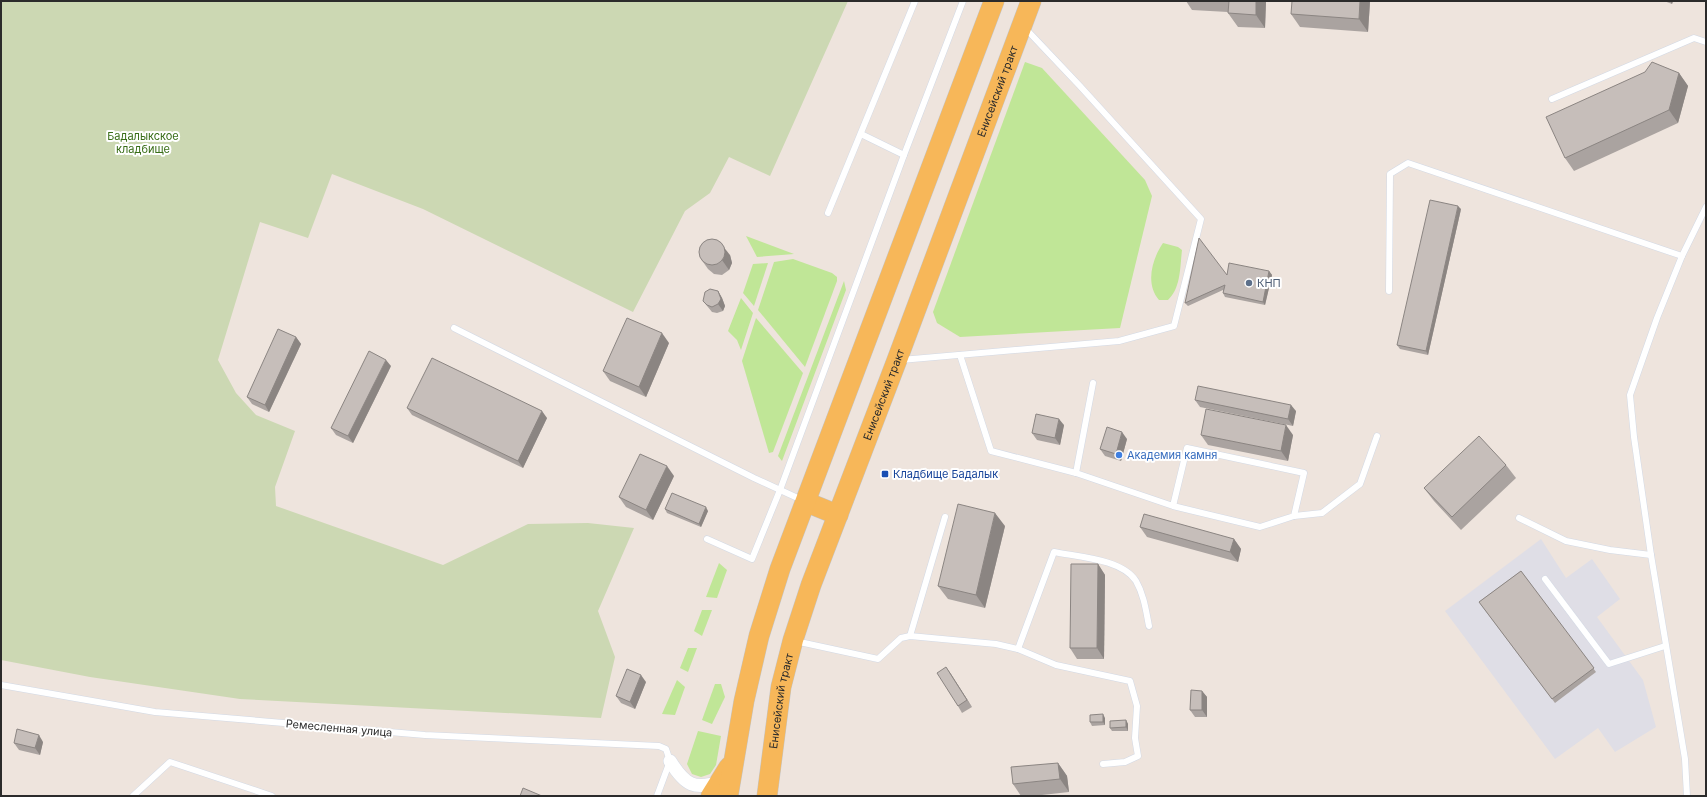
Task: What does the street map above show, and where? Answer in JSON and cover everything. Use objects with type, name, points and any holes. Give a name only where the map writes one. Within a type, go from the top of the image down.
[{"type":"main road","points":[[720,791],[733,761],[744,701],[759,636],[780,570],[994,1]]},
{"type":"main road","name":"Енисейский тракт","points":[[766,796],[782,687],[793,640],[811,585],[1031,1]]},
{"type":"main road","points":[[806,502],[838,515]]},
{"type":"street","points":[[670,762],[680,776],[688,783],[707,786],[720,791]]},
{"type":"lane","points":[[828,213],[915,1]]},
{"type":"lane","points":[[706,540],[752,559],[780,490],[904,154],[963,1]]},
{"type":"lane","points":[[897,360],[1119,341],[1174,326],[1201,219],[1079,85],[1022,25]]},
{"type":"lane","points":[[1552,99],[1694,38],[1706,42]]},
{"type":"lane","points":[[861,134],[904,154]]},
{"type":"lane","points":[[1389,291],[1390,174],[1408,163],[1682,256]]},
{"type":"lane","points":[[1687,796],[1685,759],[1651,555],[1634,437],[1630,395],[1657,318],[1682,256],[1706,207]]},
{"type":"lane","points":[[454,328],[806,502]]},
{"type":"lane","points":[[960,355],[991,451],[1076,473],[1173,506],[1260,527],[1294,516],[1322,513],[1360,484],[1377,436]]},
{"type":"lane","points":[[1076,473],[1093,383]]},
{"type":"lane","points":[[1173,506],[1187,448],[1304,473],[1294,516]]},
{"type":"lane","points":[[910,636],[945,517]]},
{"type":"lane","points":[[1519,518],[1566,541],[1610,550],[1651,555]]},
{"type":"lane","points":[[1018,649],[1054,552],[1118,566],[1136,580],[1144,599],[1149,626]]},
{"type":"lane","points":[[1545,579],[1608,664],[1665,646]]},
{"type":"lane","points":[[793,640],[878,659],[901,638],[910,636],[996,644],[1018,649],[1056,665],[1130,681],[1137,706],[1135,738],[1138,756],[1125,762],[1103,764]]},
{"type":"lane","name":"Ремесленная улица","points":[[1,685],[155,712],[425,735],[659,746],[666,749],[670,762]]},
{"type":"lane","points":[[133,796],[170,762],[272,796]]},
{"type":"lane","points":[[657,796],[670,762]]},
{"type":"shaded area","points":[[1541,539],[1566,578],[1592,559],[1620,599],[1597,617],[1643,680],[1656,727],[1615,752],[1598,728],[1555,759],[1445,611]]},
{"type":"green space","name":"Бадалыкское кладбище","points":[[1,1],[848,1],[770,176],[729,157],[710,193],[685,211],[633,312],[423,209],[332,174],[308,238],[260,222],[218,360],[236,393],[256,415],[295,431],[275,487],[276,506],[443,565],[528,524],[588,523],[634,528],[598,611],[615,657],[601,718],[240,699],[90,677],[1,660]]},
{"type":"green space","points":[[1025,62],[1042,68],[1145,180],[1152,196],[1120,328],[960,337],[937,323],[933,312]]},
{"type":"green space","points":[[746,236],[794,254],[757,257]]},
{"type":"green space","points":[[1163,243],[1178,247],[1182,250],[1178,283],[1168,300],[1159,300],[1152,287],[1151,279],[1153,264]]},
{"type":"green space","points":[[793,259],[832,273],[837,277],[837,281],[805,367],[758,310],[774,262]]},
{"type":"green space","points":[[768,263],[754,306],[743,293],[753,264]]},
{"type":"green space","points":[[844,281],[846,290],[782,461],[778,456]]},
{"type":"green space","points":[[741,298],[753,313],[741,350],[737,340],[728,331]]},
{"type":"green space","points":[[756,318],[803,373],[773,452],[769,453],[742,361]]},
{"type":"green space","points":[[719,563],[727,570],[717,598],[706,597]]},
{"type":"green space","points":[[702,610],[712,610],[702,636],[694,631]]},
{"type":"green space","points":[[688,648],[697,648],[688,672],[680,668]]},
{"type":"green space","points":[[677,680],[685,687],[675,715],[662,714]]},
{"type":"green space","points":[[715,684],[721,684],[725,697],[712,724],[702,720]]},
{"type":"green space","points":[[698,731],[721,736],[716,765],[710,774],[701,777],[692,774],[687,764]]},
{"type":"building","points":[[1229,1],[1256,1],[1256,15],[1228,13]]},
{"type":"building","points":[[1292,1],[1360,1],[1359,19],[1291,14]]},
{"type":"building","points":[[1652,62],[1679,73],[1669,110],[1565,158],[1546,117],[1645,72]]},
{"type":"building","points":[[1430,200],[1458,206],[1426,351],[1397,345]]},
{"type":"building","points":[[1199,238],[1227,275],[1229,263],[1269,271],[1263,302],[1223,293],[1225,285],[1185,303]]},
{"type":"building","points":[[712,239],[721,243],[725,252],[721,261],[712,265],[703,261],[699,252],[703,243]]},
{"type":"building","points":[[710,289],[718,291],[721,299],[718,304],[712,307],[703,301],[705,292]]},
{"type":"building","points":[[627,318],[662,333],[639,387],[603,371]]},
{"type":"building","points":[[278,329],[296,337],[265,405],[247,397]]},
{"type":"building","points":[[369,351],[386,360],[348,436],[331,428]]},
{"type":"building","points":[[432,358],[542,411],[518,461],[407,408]]},
{"type":"building","points":[[1198,386],[1291,405],[1288,419],[1195,400]]},
{"type":"building","points":[[1206,409],[1286,425],[1281,451],[1201,435]]},
{"type":"building","points":[[1036,414],[1059,419],[1055,438],[1032,433]]},
{"type":"building","points":[[1107,427],[1122,432],[1116,454],[1100,449]]},
{"type":"building","points":[[1479,436],[1506,465],[1452,517],[1424,488]]},
{"type":"building","points":[[640,454],[667,466],[646,510],[619,497]]},
{"type":"building","points":[[672,493],[706,507],[699,524],[665,509]]},
{"type":"building","points":[[958,504],[995,513],[976,595],[938,586]]},
{"type":"building","points":[[1144,514],[1234,539],[1230,552],[1140,527]]},
{"type":"building","points":[[1071,564],[1098,564],[1097,648],[1070,648]]},
{"type":"building","points":[[1521,571],[1594,668],[1552,699],[1479,602]]},
{"type":"building","points":[[946,667],[967,700],[958,706],[937,673]]},
{"type":"building","points":[[627,669],[641,675],[630,702],[616,696]]},
{"type":"building","points":[[1191,690],[1202,691],[1202,710],[1190,710]]},
{"type":"building","points":[[1103,714],[1103,722],[1090,722],[1090,715]]},
{"type":"building","points":[[1126,720],[1126,727],[1110,728],[1110,721]]},
{"type":"building","points":[[17,729],[39,735],[35,748],[14,743]]},
{"type":"building","points":[[1058,763],[1060,779],[1013,784],[1011,767]]},
{"type":"building","points":[[523,788],[542,796],[520,796]]},
{"type":"place","name":"КНП","points":[[1249,283]]},
{"type":"place","name":"Академия камня","points":[[1119,455]]},
{"type":"place","name":"Кладбище Бадалык","points":[[885,474]]}]
